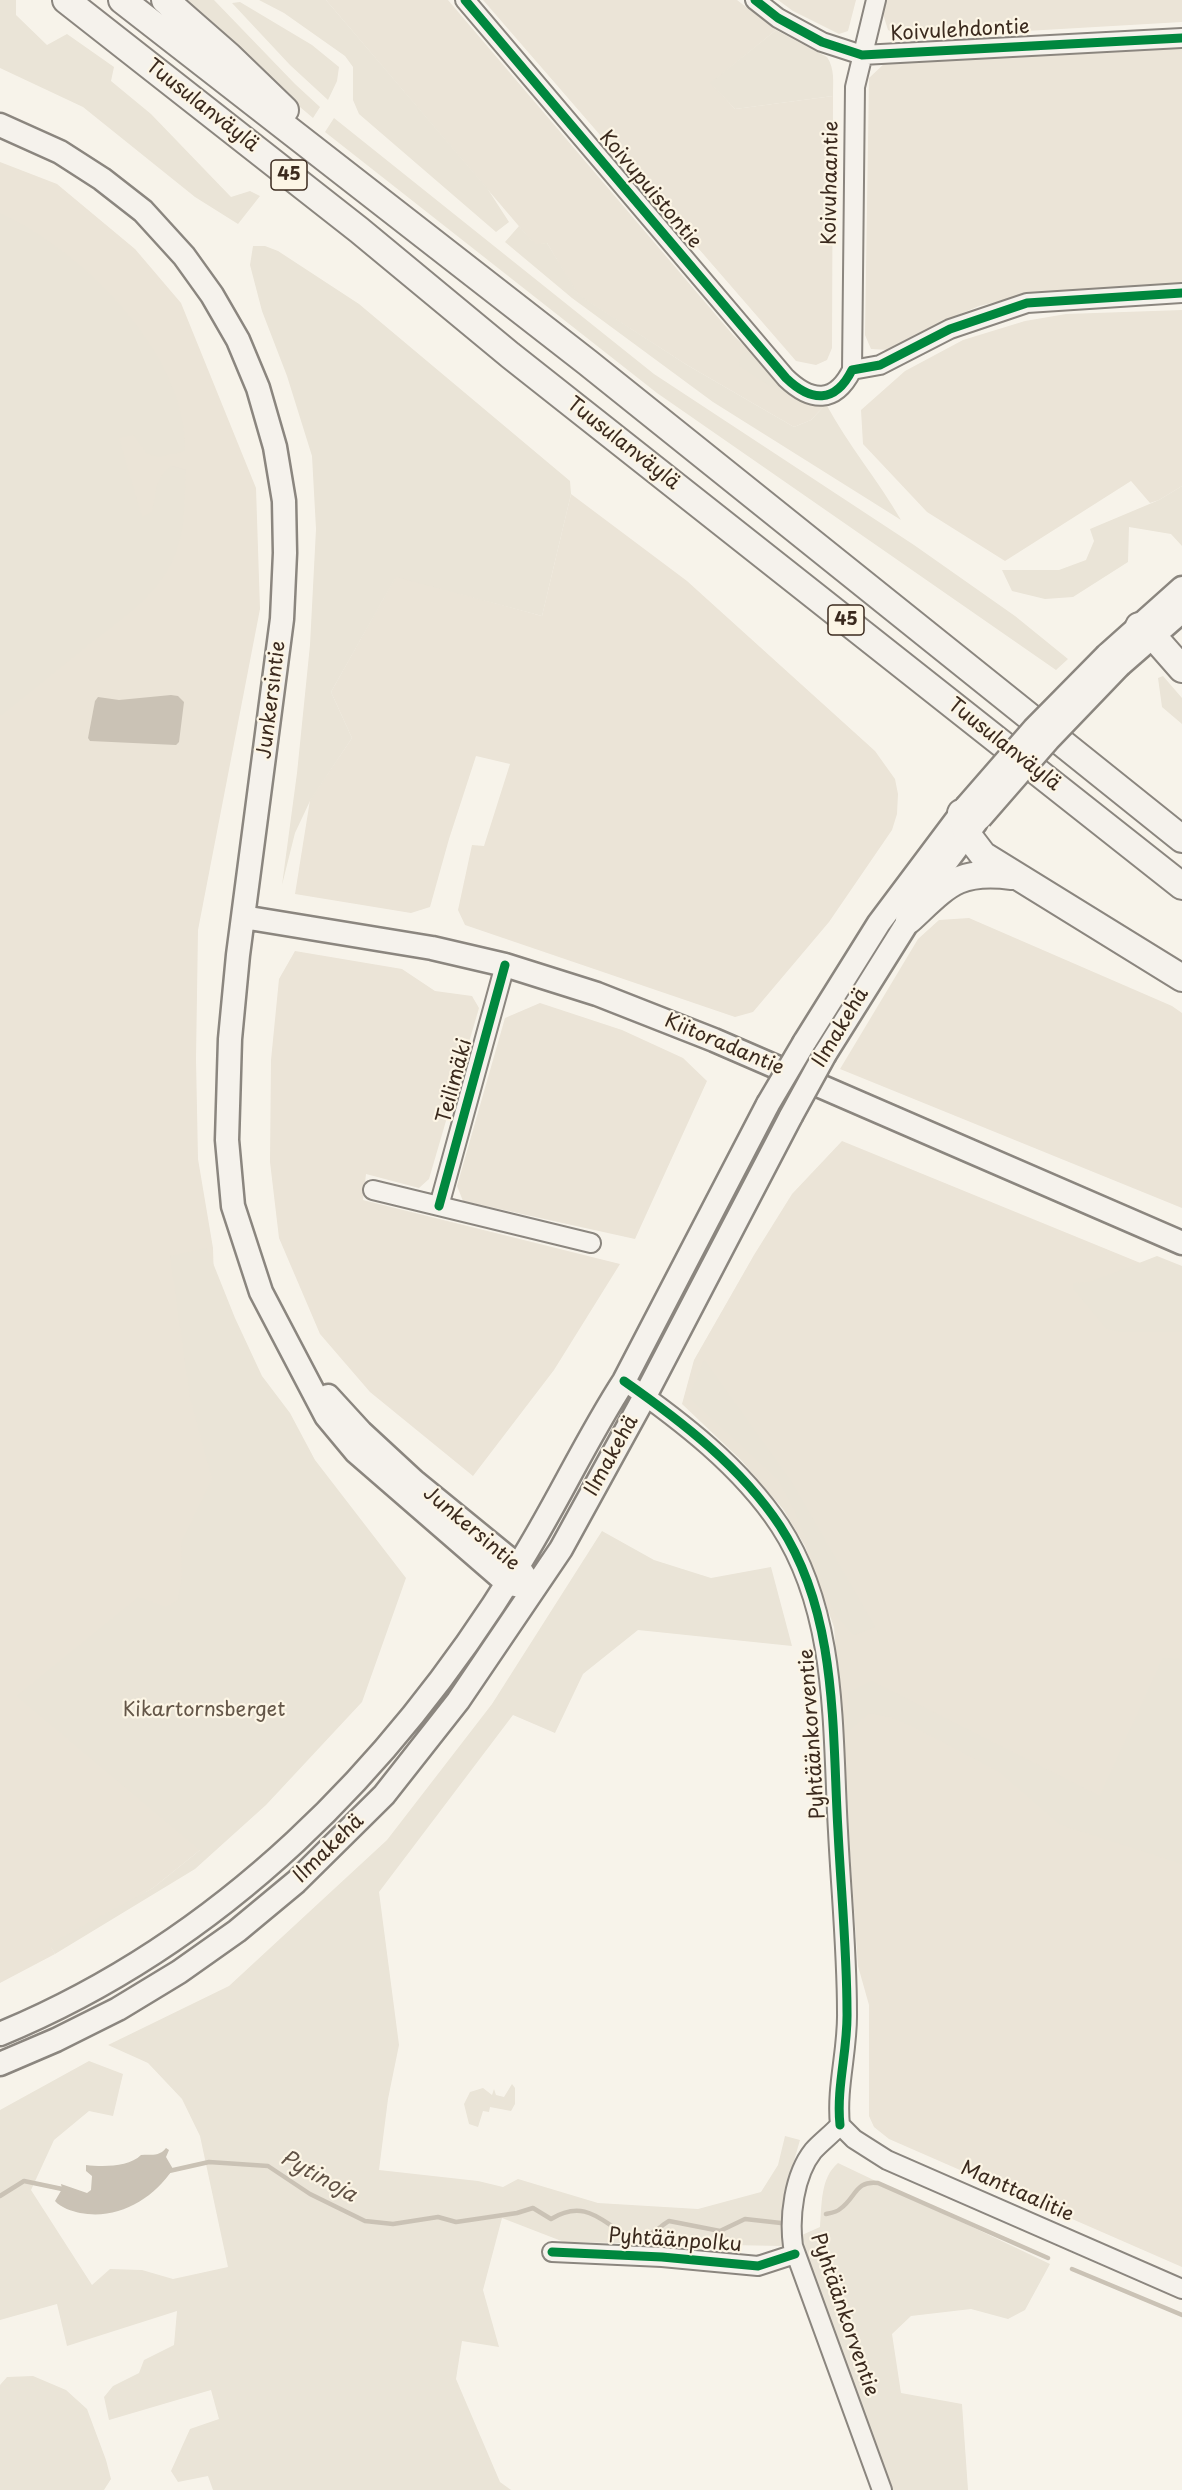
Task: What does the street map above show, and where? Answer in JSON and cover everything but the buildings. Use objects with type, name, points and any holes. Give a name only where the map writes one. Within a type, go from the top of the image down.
[{"type":"highway","name":"Tuusulanväylä","points":[[66,0],[359,230],[510,355],[1182,886]]},
{"type":"highway","name":"Tuusulanväylä","points":[[122,0],[596,370],[1182,839]]},
{"type":"highway","points":[[165,0],[229,56],[382,204]]},
{"type":"highway","points":[[1146,631],[1182,669]]},
{"type":"highway","points":[[968,818],[983,855],[1182,978]]},
{"type":"highway","points":[[909,920],[937,892],[970,874],[989,873],[1015,876]]},
{"type":"main road","name":"Junkersintie","points":[[0,125],[60,152],[102,179],[143,211],[184,256],[212,295],[238,340],[258,388],[275,447],[282,490],[285,564],[282,619],[243,917],[230,1039],[227,1117],[233,1206],[261,1292],[287,1345],[307,1376],[361,1432],[513,1575],[533,1589]]},
{"type":"main road","points":[[1146,631],[1182,588]]},
{"type":"main road","points":[[1146,631],[1182,611]]},
{"type":"main road","name":"Ilmakehä","points":[[0,2034],[101,1987],[200,1922],[257,1878],[309,1830],[405,1726],[449,1669],[513,1575],[600,1418],[624,1381],[768,1104],[879,923],[968,818],[1048,740],[1114,660],[1146,631]]},
{"type":"main road","name":"Ilmakehä","points":[[0,2064],[56,2040],[135,1999],[179,1972],[237,1931],[296,1882],[384,1795],[458,1701],[561,1549],[645,1396],[825,1054],[909,920],[920,897],[968,818]]},
{"type":"main road","name":"Kiitoradantie","points":[[243,917],[410,944],[505,965],[646,1012],[1182,1243]]},
{"type":"street","name":"Koivupuistontie","points":[[465,0],[799,391],[813,396],[830,395],[845,384],[852,370]]},
{"type":"street","name":"Koivulehdontie","points":[[755,0],[778,18],[822,42],[862,55],[1182,38]]},
{"type":"street","name":"Koivuhaantie","points":[[852,370],[855,87],[876,0]]},
{"type":"street","points":[[852,370],[879,365],[951,329],[1027,303],[1182,293]]},
{"type":"street","name":"Teilimäki","points":[[439,1206],[505,965]]},
{"type":"street","points":[[373,1190],[591,1243]]},
{"type":"street","name":"Pyhtäänkorventie","points":[[624,1381],[704,1442],[747,1485],[780,1526],[800,1565],[824,1638],[846,1968],[847,2030],[838,2104],[840,2125],[813,2151],[802,2175],[791,2234],[795,2254],[882,2490]]},
{"type":"street","name":"Manttaalitie","points":[[840,2125],[854,2139],[887,2160],[1182,2289]]},
{"type":"street","name":"Pyhtäänpolku","points":[[552,2252],[662,2257],[758,2266],[795,2254]]},
{"type":"shaded area","points":[[326,0],[448,0],[733,335],[796,396],[826,404],[811,420],[794,427],[687,365],[578,295],[547,243],[535,245]]},
{"type":"shaded area","points":[[483,0],[737,0],[776,30],[711,83],[735,109],[833,96],[832,348],[827,360],[816,365],[796,361]]},
{"type":"shaded area","points":[[778,0],[856,0],[848,31],[839,34],[793,11]]},
{"type":"shaded area","points":[[887,0],[1182,0],[1182,22],[905,38],[888,30],[883,14]]},
{"type":"shaded area","points":[[1182,45],[1182,285],[1039,292],[979,306],[935,325],[889,350],[871,349],[865,335],[869,78],[886,62]]},
{"type":"shaded area","points":[[0,162],[57,184],[135,249],[181,303],[256,488],[260,609],[198,930],[196,1059],[198,1159],[213,1248],[220,1480],[200,1850],[153,1888],[51,1947],[55,1954],[0,1983]]},
{"type":"shaded area","points":[[1182,310],[1182,486],[1159,500],[1150,503],[1131,481],[1005,561],[927,512],[863,444],[861,410],[905,371],[963,340],[1025,321],[1066,314]]},
{"type":"shaded area","points":[[571,494],[687,581],[875,751],[895,779],[898,794],[897,814],[892,830],[829,922],[753,1012],[735,1017],[465,925],[458,910],[472,845],[484,846],[510,764],[476,756],[430,907],[411,913],[295,894],[310,800],[352,738],[331,692],[396,576],[542,616]]},
{"type":"shaded area","points":[[178,696],[184,702],[179,742],[176,745],[90,741],[88,738],[95,701],[98,697],[119,700]]},
{"type":"shaded area","points":[[969,918],[1172,1006],[1182,1013],[1182,1208],[840,1069],[918,939],[939,920]]},
{"type":"shaded area","points":[[295,951],[402,969],[435,991],[472,996],[479,1008],[429,1179],[419,1188],[366,1174],[363,1200],[620,1264],[554,1370],[473,1476],[370,1392],[320,1334],[279,1238],[270,1162],[271,1060],[279,979]]},
{"type":"shaded area","points":[[540,1003],[622,1030],[683,1058],[707,1081],[635,1239],[463,1201],[457,1186],[505,1018]]},
{"type":"shaded area","points":[[842,1141],[1182,1280],[1182,2267],[889,2139],[874,2127],[869,2116],[869,2005],[858,1966],[834,1627],[805,1546],[783,1509],[741,1460],[682,1404],[694,1360],[754,1255],[792,1194]]},
{"type":"shaded area","points":[[166,2148],[169,2150],[166,2157],[173,2169],[155,2190],[133,2205],[108,2213],[94,2214],[70,2210],[55,2201],[62,2189],[61,2184],[87,2193],[91,2190],[92,2176],[86,2171],[86,2165],[123,2164],[141,2155],[158,2154]]},
{"type":"green space","points":[[0,0],[16,0],[16,15],[47,45],[67,34],[114,67],[111,81],[151,114],[231,197],[250,191],[260,196],[238,224],[195,197],[83,107],[0,68]]},
{"type":"green space","points":[[179,0],[214,0],[320,107],[313,118],[228,46]]},
{"type":"green space","points":[[259,0],[326,0],[487,188],[509,222],[496,232],[359,114],[353,100],[353,67],[345,56],[284,13]]},
{"type":"green space","points":[[240,2],[312,45],[339,67],[337,81],[328,100],[290,65],[232,3]]},
{"type":"green space","points":[[776,30],[827,57],[832,71],[833,96],[735,109],[710,83]]},
{"type":"green space","points":[[334,118],[654,374],[914,545],[1015,616],[1068,659],[1056,670],[657,393],[325,132]]},
{"type":"green space","points":[[0,213],[64,252],[95,279],[124,310],[149,343],[169,379],[181,415],[185,451],[160,457],[147,454],[134,435],[119,438],[142,517],[152,512],[159,480],[166,470],[172,466],[186,470],[183,522],[179,542],[160,582],[123,618],[0,716]]},
{"type":"green space","points":[[519,226],[535,244],[547,243],[579,295],[687,365],[794,427],[811,420],[826,404],[901,520],[713,402],[572,298],[505,242]]},
{"type":"green space","points":[[253,246],[265,246],[278,251],[359,304],[570,481],[571,494],[542,616],[396,577],[331,692],[352,738],[310,801],[295,833],[282,885],[297,773],[310,645],[316,529],[312,456],[287,376],[262,311],[250,265]]},
{"type":"green space","points":[[746,352],[751,352],[796,396],[775,389],[739,366],[740,357]]},
{"type":"green space","points":[[1182,486],[1182,546],[1171,534],[1129,527],[1128,562],[1073,597],[1045,599],[1012,591],[1002,570],[1059,570],[1086,560],[1094,541],[1090,529],[1159,500]]},
{"type":"green space","points":[[1163,676],[1182,698],[1182,724],[1162,707],[1158,678]]},
{"type":"green space","name":"Kikartornsberget","points":[[207,1248],[235,1318],[262,1376],[290,1413],[315,1460],[406,1578],[362,1702],[266,1805],[195,1869],[55,1954],[49,1944],[153,1888],[200,1850],[17,1696],[139,1597],[166,1607],[178,1600],[182,1579],[181,1544],[212,1479],[190,1397],[170,1256]]},
{"type":"green space","points":[[1157,1256],[1182,1266],[1182,1332],[1119,1332],[1107,1329],[1073,1288],[1073,1283],[1088,1282]]},
{"type":"green space","points":[[704,1360],[792,1483],[875,1627],[854,1635],[834,1613],[795,1511],[778,1479],[689,1397]]},
{"type":"green space","points":[[602,1531],[654,1560],[711,1578],[771,1567],[792,1646],[638,1630],[583,1674],[555,1733],[513,1715],[379,1892],[399,2045],[388,2099],[379,2170],[478,2181],[503,2187],[518,2179],[598,2203],[698,2209],[761,2192],[778,2165],[785,2136],[800,2140],[785,2192],[783,2246],[564,2242],[502,2218],[483,2290],[499,2347],[462,2341],[456,2379],[500,2482],[511,2490],[213,2490],[208,2476],[178,2482],[171,2471],[190,2429],[219,2419],[211,2390],[109,2420],[104,2397],[113,2386],[139,2373],[144,2360],[174,2345],[177,2311],[67,2346],[57,2304],[0,2320],[0,2110],[89,2061],[123,2074],[113,2116],[89,2111],[54,2140],[31,2190],[92,2285],[110,2269],[142,2270],[173,2279],[228,2267],[200,2136],[182,2099],[148,2063],[108,2045],[229,1986],[387,1840],[492,1704]]},
{"type":"green space","points":[[1163,1658],[1182,1659],[1182,1864],[1061,1825],[1001,1773],[914,1727],[890,1717],[869,1713],[847,1732],[848,1693],[872,1681],[1100,1796]]},
{"type":"green space","points":[[512,2084],[515,2088],[515,2104],[511,2111],[490,2107],[489,2112],[483,2111],[478,2127],[469,2124],[464,2104],[470,2092],[483,2088],[492,2095],[494,2089],[496,2095],[504,2097]]},
{"type":"green space","points":[[838,2163],[1050,2264],[1025,2310],[1008,2319],[971,2309],[911,2316],[892,2334],[901,2393],[962,2404],[968,2490],[892,2490],[809,2263],[802,2235],[820,2227],[825,2184],[832,2169]]},
{"type":"green space","points":[[33,2376],[66,2390],[87,2409],[111,2479],[104,2490],[0,2490],[0,2385],[7,2377]]},
{"type":"waterway","name":"Pytinoja","points":[[169,2171],[209,2162],[268,2166],[310,2194],[365,2221],[393,2224],[438,2217],[456,2222],[517,2213],[533,2208],[551,2219],[567,2212],[580,2211],[592,2214],[623,2233],[633,2236],[648,2235],[669,2221],[720,2231],[745,2219],[781,2223]]},
{"type":"waterway","name":"Pytinoja","points":[[0,2196],[24,2181],[67,2190]]},
{"type":"waterway","points":[[826,2214],[839,2210],[865,2184],[878,2183],[1048,2258]]},
{"type":"waterway","points":[[1072,2269],[1182,2315]]},
{"type":"cycle path","points":[[465,0],[786,378],[804,392],[822,396],[830,394],[838,389],[852,370],[880,365],[950,329],[1027,303],[1182,293]]},
{"type":"cycle path","points":[[755,0],[778,18],[822,42],[862,55],[1182,38]]},
{"type":"cycle path","points":[[439,1206],[505,965]]},
{"type":"cycle path","points":[[624,1381],[709,1446],[747,1484],[780,1526],[799,1560],[813,1597],[822,1635],[832,1713],[845,1944],[847,2026],[839,2111],[840,2125]]},
{"type":"cycle path","points":[[552,2252],[662,2257],[758,2266],[795,2254]]}]
